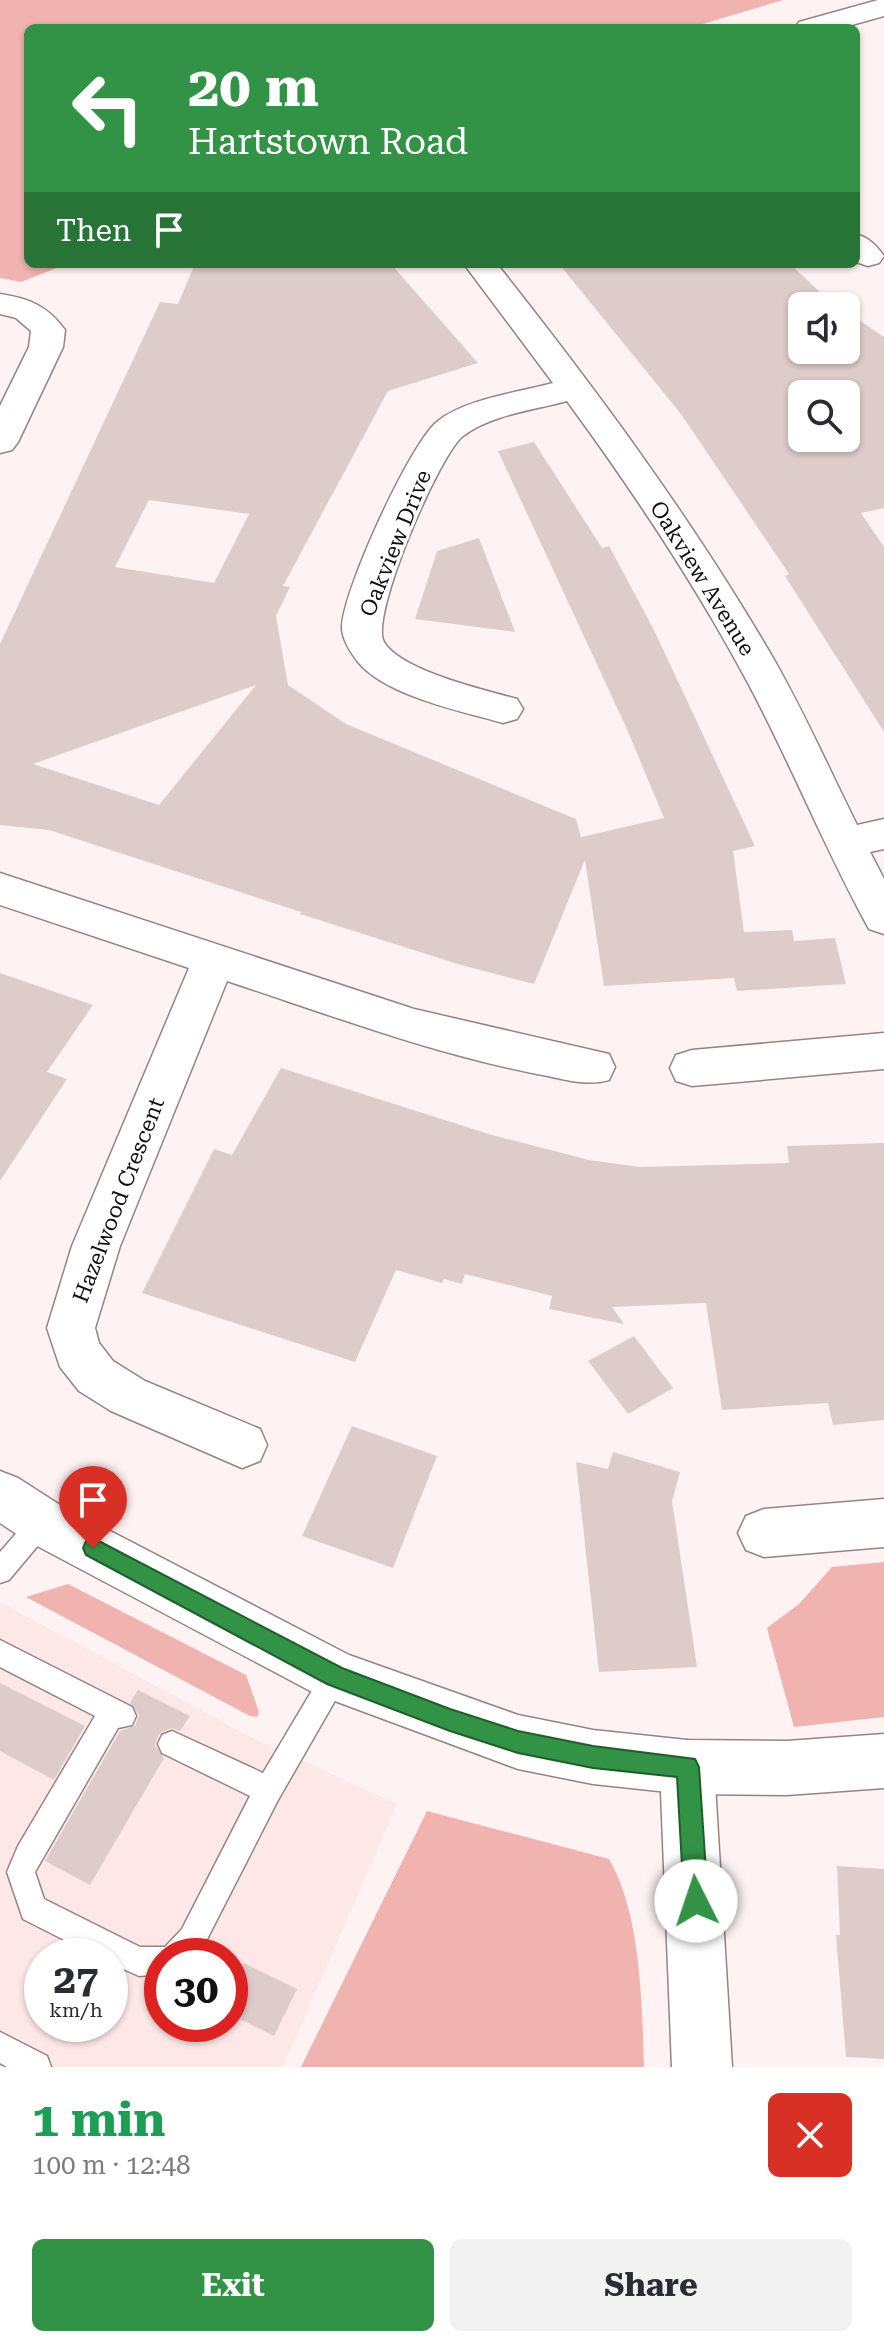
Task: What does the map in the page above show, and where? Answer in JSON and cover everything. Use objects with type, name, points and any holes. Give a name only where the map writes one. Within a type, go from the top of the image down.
[{"type":"street","points":[[823,24],[884,7]]},
{"type":"street","name":"Oakview Avenue","points":[[483,268],[577,387],[648,490],[751,654],[884,918]]},
{"type":"street","points":[[0,304],[28,311],[42,320],[48,330],[46,347],[0,442]]},
{"type":"street","name":"Oakview Drive","points":[[503,709],[418,680],[379,660],[370,652],[362,633],[363,615],[374,582],[434,447],[449,429],[469,417],[577,387]]},
{"type":"street","points":[[845,843],[884,834]]},
{"type":"street","points":[[0,889],[413,1026],[501,1049],[593,1067]]},
{"type":"street","name":"Hazelwood Crescent","points":[[214,961],[96,1246],[71,1328],[77,1352],[96,1376],[128,1396],[242,1445]]},
{"type":"street","points":[[692,1068],[884,1051]]},
{"type":"street","points":[[21,1508],[335,1676],[518,1742],[593,1757],[687,1767],[787,1768],[884,1761]]},
{"type":"street","points":[[764,1533],[884,1523]]},
{"type":"street","points":[[687,1767],[702,2067]]},
{"type":"lane","points":[[0,1571],[21,1508]]},
{"type":"lane","points":[[0,1653],[117,1714],[21,1872],[33,1909],[139,1962],[144,1962]]},
{"type":"lane","points":[[193,1938],[268,1790],[335,1676]]},
{"type":"lane","points":[[172,1744],[268,1790]]},
{"type":"lane","points":[[0,2047],[36,2067]]},
{"type":"shaded area","points":[[0,0],[783,0],[702,24],[24,24],[24,268],[57,268],[21,282],[0,278]]},
{"type":"shaded area","points":[[884,1562],[884,1717],[794,1727],[767,1628],[799,1604],[832,1567]]},
{"type":"shaded area","points":[[68,1584],[246,1675],[259,1712],[257,1717],[26,1597]]},
{"type":"shaded area","points":[[0,1602],[247,1735],[397,1804],[283,2067],[0,2067]]},
{"type":"shaded area","points":[[427,1811],[609,1859],[620,1881],[634,1932],[644,2067],[301,2067]]},
{"type":"building","points":[[193,268],[395,268],[478,363],[388,391],[283,586],[290,587],[276,616],[288,685],[346,724],[576,819],[581,837],[664,818],[626,727],[498,451],[534,442],[602,548],[609,546],[654,630],[755,846],[733,851],[744,932],[792,930],[794,941],[835,938],[846,984],[737,991],[734,978],[604,986],[585,860],[534,984],[461,965],[300,914],[49,830],[0,825],[0,644],[160,302],[178,304]],"holes":[[[149,500],[249,514],[214,583],[115,567]],[[256,685],[159,805],[33,764]]]},
{"type":"building","points":[[562,268],[794,268],[820,292],[788,292],[788,364],[860,364],[860,321],[884,337],[884,508],[861,513],[884,547],[884,732],[785,576],[789,574],[681,414]]},
{"type":"building","points":[[479,538],[515,632],[415,619],[437,551]]},
{"type":"building","points":[[0,973],[93,1005],[47,1072],[67,1079],[0,1181]]},
{"type":"building","points":[[281,1068],[492,1135],[589,1160],[640,1167],[789,1163],[787,1146],[884,1143],[884,1420],[833,1425],[828,1403],[722,1410],[706,1303],[612,1307],[624,1324],[549,1309],[552,1296],[465,1274],[462,1284],[444,1279],[442,1283],[396,1270],[355,1362],[142,1293],[214,1149],[232,1155]]},
{"type":"building","points":[[634,1336],[673,1388],[628,1414],[588,1361]]},
{"type":"building","points":[[352,1426],[437,1456],[393,1568],[302,1536]]},
{"type":"building","points":[[613,1452],[680,1472],[672,1501],[697,1667],[599,1672],[576,1462],[608,1469]]},
{"type":"building","points":[[0,1683],[85,1726],[54,1780],[0,1751]]},
{"type":"building","points":[[138,1690],[190,1716],[180,1731],[171,1728],[159,1734],[155,1745],[164,1758],[90,1885],[45,1861],[120,1731],[135,1726],[139,1715],[130,1703]]},
{"type":"building","points":[[837,1866],[884,1869],[884,2059],[846,2057],[836,1935],[840,1935]]},
{"type":"building","points":[[248,1965],[297,1989],[274,2036],[248,2023]]},
{"type":"route","points":[[93,1548],[335,1676],[450,1720],[518,1742],[593,1757],[687,1767],[696,1901]]}]
